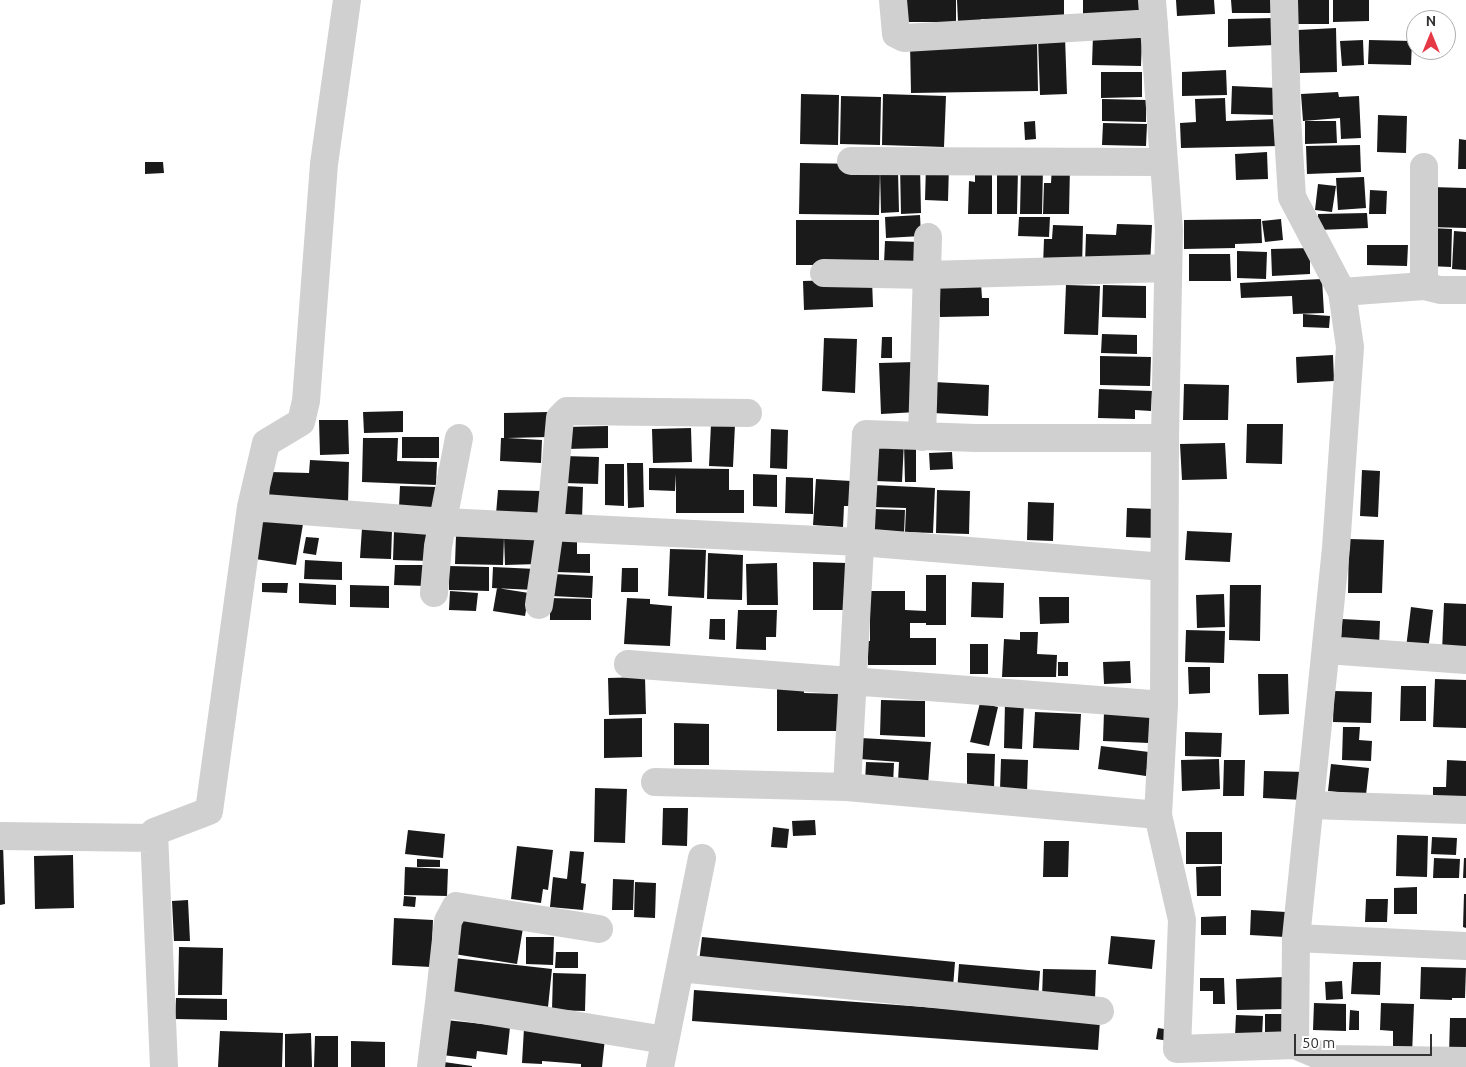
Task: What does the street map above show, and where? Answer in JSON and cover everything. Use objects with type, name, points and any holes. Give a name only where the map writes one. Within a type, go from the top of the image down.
[{"type":"street","points":[[164,1067],[154,832],[209,811],[251,507],[266,443],[301,422],[306,401],[324,164],[347,0]]},
{"type":"street","points":[[893,0],[896,34],[904,38],[1153,12],[1169,230],[1165,438],[1164,705],[1158,815],[1182,920],[1176,1058],[1295,1045],[1328,1059],[1460,1063]]},
{"type":"street","points":[[1284,0],[1287,119],[1292,197],[1342,292],[1350,347],[1336,548],[1296,938],[1295,1045]]},
{"type":"street","points":[[851,161],[1164,162]]},
{"type":"street","points":[[1424,167],[1424,286]]},
{"type":"street","points":[[922,437],[928,237]]},
{"type":"street","points":[[824,273],[928,275],[1168,268]]},
{"type":"street","points":[[1342,292],[1424,286],[1440,290],[1466,290]]},
{"type":"street","points":[[539,605],[550,528],[560,418],[567,411],[748,413]]},
{"type":"street","points":[[847,787],[866,434],[922,437],[1165,438]]},
{"type":"street","points":[[434,593],[438,546],[459,438]]},
{"type":"street","points":[[251,507],[444,522],[860,542],[1164,567]]},
{"type":"street","points":[[1326,650],[1466,660]]},
{"type":"street","points":[[628,664],[1164,705]]},
{"type":"street","points":[[655,782],[847,787],[1158,815]]},
{"type":"street","points":[[1310,805],[1466,810]]},
{"type":"street","points":[[0,836],[153,838]]},
{"type":"street","points":[[660,1067],[702,858]]},
{"type":"street","points":[[431,1067],[448,921],[456,906],[600,929]]},
{"type":"street","points":[[1296,938],[1466,946]]},
{"type":"street","points":[[680,968],[1100,1011]]},
{"type":"street","points":[[439,1002],[665,1040]]},
{"type":"building","points":[[905,0],[956,0],[956,22],[905,22]]},
{"type":"building","points":[[957,0],[1064,0],[1064,18],[981,19],[981,21],[958,22]]},
{"type":"building","points":[[1083,0],[1140,0],[1140,16],[1083,17]]},
{"type":"building","points":[[1176,0],[1214,0],[1215,14],[1177,16]]},
{"type":"building","points":[[1231,0],[1271,0],[1271,13],[1232,13]]},
{"type":"building","points":[[1294,0],[1329,0],[1329,24],[1295,24]]},
{"type":"building","points":[[1333,0],[1369,0],[1369,21],[1333,22]]},
{"type":"building","points":[[1274,18],[1275,45],[1228,47],[1228,19]]},
{"type":"building","points":[[1336,28],[1337,72],[1300,73],[1298,30]]},
{"type":"building","points":[[1093,35],[1142,36],[1141,66],[1092,65]]},
{"type":"building","points":[[1065,37],[1067,94],[1040,95],[1038,38]]},
{"type":"building","points":[[1363,40],[1364,65],[1342,66],[1340,41]]},
{"type":"building","points":[[1369,40],[1406,41],[1406,60],[1411,60],[1411,65],[1368,64]]},
{"type":"building","points":[[1037,41],[1038,91],[911,93],[910,43]]},
{"type":"building","points":[[1226,70],[1227,95],[1182,96],[1182,72]]},
{"type":"building","points":[[1101,72],[1142,72],[1142,97],[1101,98]]},
{"type":"building","points":[[1232,86],[1277,88],[1276,115],[1231,114]]},
{"type":"building","points":[[1338,92],[1339,97],[1359,96],[1361,138],[1341,139],[1340,118],[1303,121],[1301,94]]},
{"type":"building","points":[[801,94],[839,95],[838,145],[800,144]]},
{"type":"building","points":[[883,94],[946,96],[944,147],[882,145]]},
{"type":"building","points":[[841,96],[881,97],[880,145],[840,144]]},
{"type":"building","points":[[1225,98],[1226,121],[1278,119],[1279,146],[1181,148],[1180,123],[1196,122],[1195,99]]},
{"type":"building","points":[[1102,99],[1146,100],[1146,122],[1102,121]]},
{"type":"building","points":[[1378,115],[1407,116],[1406,153],[1377,152]]},
{"type":"building","points":[[1035,121],[1036,139],[1025,140],[1024,122]]},
{"type":"building","points":[[1305,121],[1336,121],[1337,143],[1305,144]]},
{"type":"building","points":[[1103,123],[1147,124],[1146,146],[1102,145]]},
{"type":"building","points":[[1459,139],[1466,140],[1466,169],[1458,169]]},
{"type":"building","points":[[1360,145],[1361,172],[1307,174],[1306,146]]},
{"type":"building","points":[[1267,152],[1268,179],[1236,180],[1235,154]]},
{"type":"building","points":[[145,162],[163,162],[164,173],[145,174]]},
{"type":"building","points":[[800,163],[863,164],[880,171],[879,215],[799,214]]},
{"type":"building","points":[[900,165],[920,165],[921,213],[901,214]]},
{"type":"building","points":[[926,165],[949,165],[948,201],[925,200]]},
{"type":"building","points":[[1052,166],[1070,166],[1069,214],[1043,214],[1044,183],[1051,183]]},
{"type":"building","points":[[975,167],[992,167],[992,214],[968,214],[969,181],[975,182]]},
{"type":"building","points":[[1021,168],[1043,169],[1042,214],[1020,214]]},
{"type":"building","points":[[997,169],[1018,169],[1017,214],[997,214]]},
{"type":"building","points":[[880,171],[898,171],[899,212],[881,213]]},
{"type":"building","points":[[1364,177],[1366,208],[1338,210],[1336,178]]},
{"type":"building","points":[[1318,184],[1336,186],[1332,212],[1315,210]]},
{"type":"building","points":[[1431,187],[1466,188],[1466,228],[1429,227]]},
{"type":"building","points":[[1370,190],[1387,191],[1386,214],[1369,214]]},
{"type":"building","points":[[1367,213],[1368,228],[1318,230],[1318,214]]},
{"type":"building","points":[[920,215],[921,236],[886,238],[885,217]]},
{"type":"building","points":[[1019,217],[1050,217],[1049,237],[1018,236]]},
{"type":"building","points":[[1261,219],[1262,243],[1235,244],[1235,248],[1184,249],[1184,220]]},
{"type":"building","points":[[1281,219],[1283,240],[1265,242],[1262,221]]},
{"type":"building","points":[[796,220],[879,220],[879,265],[796,265]]},
{"type":"building","points":[[1117,224],[1152,225],[1150,266],[1085,264],[1086,234],[1116,235]]},
{"type":"building","points":[[1053,225],[1083,226],[1082,268],[1043,266],[1044,239],[1052,239]]},
{"type":"building","points":[[1430,228],[1452,229],[1451,267],[1429,266]]},
{"type":"building","points":[[1454,231],[1466,232],[1466,270],[1452,269]]},
{"type":"building","points":[[885,241],[921,242],[920,264],[884,263]]},
{"type":"building","points":[[1367,245],[1408,245],[1407,266],[1367,265]]},
{"type":"building","points":[[1310,248],[1310,274],[1272,276],[1271,249]]},
{"type":"building","points":[[1237,251],[1267,252],[1266,279],[1237,278]]},
{"type":"building","points":[[1189,254],[1230,254],[1231,281],[1189,281]]},
{"type":"building","points":[[872,279],[873,307],[804,310],[803,281]]},
{"type":"building","points":[[1322,279],[1324,313],[1293,314],[1292,296],[1241,298],[1240,283]]},
{"type":"building","points":[[939,283],[981,283],[982,298],[989,298],[989,316],[940,317]]},
{"type":"building","points":[[1066,285],[1100,286],[1098,335],[1064,334]]},
{"type":"building","points":[[1103,285],[1146,286],[1146,318],[1102,317]]},
{"type":"building","points":[[1303,314],[1330,316],[1329,328],[1303,327]]},
{"type":"building","points":[[1102,334],[1137,335],[1137,354],[1101,353]]},
{"type":"building","points":[[882,337],[892,337],[892,358],[881,358]]},
{"type":"building","points":[[824,338],[857,339],[855,393],[822,391]]},
{"type":"building","points":[[1333,355],[1334,381],[1297,383],[1296,357]]},
{"type":"building","points":[[1100,356],[1151,357],[1150,386],[1100,385]]},
{"type":"building","points":[[915,362],[917,412],[881,414],[879,363]]},
{"type":"building","points":[[934,382],[989,385],[988,416],[933,413]]},
{"type":"building","points":[[1184,384],[1229,385],[1228,420],[1183,420]]},
{"type":"building","points":[[1099,389],[1152,391],[1151,411],[1135,410],[1135,419],[1098,418]]},
{"type":"building","points":[[403,411],[403,432],[364,433],[363,412]]},
{"type":"building","points":[[548,412],[548,437],[507,438],[542,440],[541,463],[500,461],[501,438],[504,438],[504,413]]},
{"type":"building","points":[[319,420],[348,420],[349,454],[320,455]]},
{"type":"building","points":[[711,424],[735,424],[733,467],[709,466]]},
{"type":"building","points":[[1247,424],[1283,424],[1282,464],[1246,463]]},
{"type":"building","points":[[608,426],[608,448],[566,449],[565,427]]},
{"type":"building","points":[[691,428],[692,462],[653,463],[652,429]]},
{"type":"building","points":[[771,429],[788,430],[787,469],[770,468]]},
{"type":"building","points":[[402,437],[439,437],[439,458],[402,458]]},
{"type":"building","points":[[363,438],[398,438],[397,461],[437,462],[436,485],[362,482]]},
{"type":"building","points":[[876,441],[904,442],[902,482],[875,481]]},
{"type":"building","points":[[1225,443],[1227,479],[1182,480],[1180,444]]},
{"type":"building","points":[[904,444],[916,444],[916,482],[905,482]]},
{"type":"building","points":[[952,452],[953,469],[930,470],[929,453]]},
{"type":"building","points":[[564,456],[599,457],[598,484],[563,483]]},
{"type":"building","points":[[310,460],[349,462],[348,504],[269,501],[270,472],[309,473]]},
{"type":"building","points":[[627,463],[643,463],[644,507],[628,508]]},
{"type":"building","points":[[605,464],[624,464],[624,506],[605,505]]},
{"type":"building","points":[[439,467],[443,467],[441,510],[399,508],[400,486],[438,487]]},
{"type":"building","points":[[649,468],[729,469],[729,490],[744,490],[744,513],[676,513],[676,474],[675,491],[649,490]]},
{"type":"building","points":[[1362,470],[1380,471],[1378,517],[1360,516]]},
{"type":"building","points":[[753,474],[777,475],[777,507],[753,506]]},
{"type":"building","points":[[786,477],[813,478],[813,514],[785,513]]},
{"type":"building","points":[[816,479],[851,481],[850,506],[844,506],[843,527],[813,525]]},
{"type":"building","points":[[874,485],[935,488],[933,533],[905,532],[906,508],[873,507]]},
{"type":"building","points":[[565,486],[583,487],[582,519],[564,518]]},
{"type":"building","points":[[498,490],[541,491],[540,516],[496,514]]},
{"type":"building","points":[[937,490],[970,491],[969,534],[936,533]]},
{"type":"building","points":[[1028,502],[1054,503],[1053,541],[1027,540]]},
{"type":"building","points":[[1127,508],[1156,509],[1155,538],[1126,537]]},
{"type":"building","points":[[874,509],[905,510],[904,534],[874,533]]},
{"type":"building","points":[[261,517],[303,524],[296,565],[255,559]]},
{"type":"building","points":[[362,528],[392,530],[391,559],[360,558]]},
{"type":"building","points":[[394,531],[433,532],[433,561],[393,560]]},
{"type":"building","points":[[1187,531],[1232,533],[1230,562],[1185,560]]},
{"type":"building","points":[[456,535],[504,537],[503,565],[455,564]]},
{"type":"building","points":[[537,536],[538,564],[505,565],[504,537]]},
{"type":"building","points":[[306,537],[319,538],[316,555],[303,553]]},
{"type":"building","points":[[556,539],[577,539],[577,554],[590,554],[590,573],[555,572]]},
{"type":"building","points":[[1349,539],[1384,540],[1382,593],[1348,593]]},
{"type":"building","points":[[670,549],[706,550],[704,598],[668,596]]},
{"type":"building","points":[[708,553],[743,555],[742,600],[707,599]]},
{"type":"building","points":[[305,560],[342,562],[342,580],[304,579]]},
{"type":"building","points":[[813,562],[847,563],[846,610],[813,610]]},
{"type":"building","points":[[777,563],[778,605],[747,605],[746,564]]},
{"type":"building","points":[[395,565],[427,565],[427,586],[394,585]]},
{"type":"building","points":[[449,566],[489,567],[489,591],[449,590]]},
{"type":"building","points":[[493,567],[536,569],[535,590],[492,588]]},
{"type":"building","points":[[622,568],[638,568],[638,592],[621,592]]},
{"type":"building","points":[[553,574],[593,576],[592,598],[552,596]]},
{"type":"building","points":[[926,575],[946,575],[946,625],[910,623],[910,638],[936,638],[936,665],[868,665],[870,591],[905,591],[905,610],[926,611]]},
{"type":"building","points":[[972,582],[1004,583],[1003,618],[971,617]]},
{"type":"building","points":[[262,583],[288,583],[287,593],[262,592]]},
{"type":"building","points":[[299,583],[336,585],[336,605],[299,603]]},
{"type":"building","points":[[350,585],[389,586],[389,608],[350,607]]},
{"type":"building","points":[[1230,585],[1261,585],[1260,641],[1229,640]]},
{"type":"building","points":[[497,588],[529,593],[525,616],[493,611]]},
{"type":"building","points":[[450,591],[478,593],[476,611],[449,610]]},
{"type":"building","points":[[1224,594],[1225,627],[1197,628],[1196,595]]},
{"type":"building","points":[[1039,597],[1069,597],[1069,623],[1040,624]]},
{"type":"building","points":[[550,598],[591,599],[591,620],[550,620]]},
{"type":"building","points":[[627,598],[650,599],[650,604],[672,606],[670,646],[624,644]]},
{"type":"building","points":[[1444,603],[1466,604],[1466,653],[1442,652]]},
{"type":"building","points":[[1411,607],[1433,610],[1428,651],[1406,648]]},
{"type":"building","points":[[738,610],[777,610],[776,637],[766,637],[766,650],[736,649]]},
{"type":"building","points":[[710,619],[725,619],[725,640],[709,639]]},
{"type":"building","points":[[1342,619],[1380,621],[1379,647],[1341,646]]},
{"type":"building","points":[[1186,630],[1225,631],[1224,663],[1185,662]]},
{"type":"building","points":[[1020,632],[1038,632],[1037,654],[1057,655],[1056,677],[1002,677],[1004,639],[1020,640]]},
{"type":"building","points":[[970,644],[988,644],[988,674],[970,674]]},
{"type":"building","points":[[1130,661],[1131,683],[1104,684],[1103,662]]},
{"type":"building","points":[[1058,662],[1068,662],[1068,676],[1058,676]]},
{"type":"building","points":[[1188,667],[1210,667],[1210,693],[1189,694]]},
{"type":"building","points":[[1258,674],[1288,674],[1289,714],[1259,715]]},
{"type":"building","points":[[645,677],[646,714],[609,715],[608,678]]},
{"type":"building","points":[[1435,679],[1466,680],[1466,728],[1433,727]]},
{"type":"building","points":[[777,686],[804,686],[804,693],[841,694],[841,731],[777,731]]},
{"type":"building","points":[[1401,686],[1426,686],[1426,721],[1400,721]]},
{"type":"building","points":[[1334,691],[1372,692],[1371,723],[1333,722]]},
{"type":"building","points":[[881,700],[925,701],[925,737],[880,735]]},
{"type":"building","points":[[1005,702],[1024,703],[1022,749],[1004,748]]},
{"type":"building","points":[[980,703],[998,707],[989,746],[970,742]]},
{"type":"building","points":[[1035,712],[1081,714],[1079,750],[1033,748]]},
{"type":"building","points":[[1104,712],[1150,713],[1149,743],[1103,741]]},
{"type":"building","points":[[642,718],[642,757],[604,758],[604,719]]},
{"type":"building","points":[[674,723],[709,724],[709,765],[674,765]]},
{"type":"building","points":[[1343,727],[1360,727],[1359,740],[1372,741],[1371,761],[1342,760]]},
{"type":"building","points":[[1185,732],[1222,733],[1221,757],[1185,756]]},
{"type":"building","points":[[861,738],[931,742],[928,785],[898,782],[899,762],[860,759]]},
{"type":"building","points":[[1101,746],[1149,752],[1146,776],[1098,769]]},
{"type":"building","points":[[967,753],[995,754],[994,789],[967,788]]},
{"type":"building","points":[[1001,759],[1028,760],[1027,792],[1000,790]]},
{"type":"building","points":[[1219,759],[1220,789],[1182,791],[1181,760]]},
{"type":"building","points":[[1224,760],[1245,760],[1244,796],[1223,796]]},
{"type":"building","points":[[1447,760],[1466,761],[1466,805],[1433,804],[1433,787],[1446,787]]},
{"type":"building","points":[[866,762],[894,763],[893,785],[865,783]]},
{"type":"building","points":[[1331,764],[1369,768],[1366,795],[1328,791]]},
{"type":"building","points":[[1264,771],[1306,772],[1304,800],[1263,798]]},
{"type":"building","points":[[595,788],[627,789],[625,843],[594,842]]},
{"type":"building","points":[[663,808],[688,808],[687,846],[662,845]]},
{"type":"building","points":[[815,820],[816,835],[793,836],[792,821]]},
{"type":"building","points":[[773,827],[789,829],[787,848],[771,847]]},
{"type":"building","points":[[408,830],[445,834],[443,858],[405,854]]},
{"type":"building","points":[[1186,832],[1222,832],[1222,864],[1186,864]]},
{"type":"building","points":[[1397,835],[1428,836],[1427,877],[1396,876]]},
{"type":"building","points":[[1432,837],[1457,838],[1456,855],[1431,854]]},
{"type":"building","points":[[1044,841],[1069,841],[1068,877],[1043,877]]},
{"type":"building","points":[[0,844],[3,844],[5,904],[0,905]]},
{"type":"building","points":[[517,846],[553,850],[548,890],[543,889],[541,903],[511,899]]},
{"type":"building","points":[[570,851],[584,852],[581,883],[586,884],[583,910],[550,907],[553,877],[567,879]]},
{"type":"building","points":[[73,855],[74,908],[35,909],[34,856]]},
{"type":"building","points":[[1434,858],[1460,859],[1459,878],[1433,878]]},
{"type":"building","points":[[1464,858],[1466,858],[1466,878],[1463,878]]},
{"type":"building","points":[[417,859],[440,860],[440,867],[417,867]]},
{"type":"building","points":[[1221,866],[1221,896],[1197,896],[1196,867]]},
{"type":"building","points":[[405,867],[448,869],[447,896],[404,895]]},
{"type":"building","points":[[613,879],[634,880],[633,910],[612,910]]},
{"type":"building","points":[[635,882],[656,883],[655,918],[634,917]]},
{"type":"building","points":[[1417,887],[1417,914],[1394,914],[1394,888]]},
{"type":"building","points":[[1464,894],[1466,894],[1466,928],[1463,927]]},
{"type":"building","points":[[404,896],[416,897],[415,907],[403,906]]},
{"type":"building","points":[[1366,899],[1388,899],[1387,922],[1365,922]]},
{"type":"building","points":[[188,900],[190,941],[174,941],[172,901]]},
{"type":"building","points":[[1251,910],[1286,912],[1285,937],[1250,935]]},
{"type":"building","points":[[1226,916],[1226,935],[1201,935],[1201,917]]},
{"type":"building","points":[[394,918],[433,920],[431,967],[392,965]]},
{"type":"building","points":[[460,919],[523,928],[517,964],[454,954]]},
{"type":"building","points":[[1111,936],[1155,940],[1152,969],[1108,964]]},
{"type":"building","points":[[526,937],[554,937],[553,965],[526,964]]},
{"type":"building","points":[[702,937],[955,962],[953,987],[699,962]]},
{"type":"building","points":[[179,947],[223,948],[222,995],[178,995]]},
{"type":"building","points":[[556,952],[578,952],[578,968],[555,968]]},
{"type":"building","points":[[454,958],[552,969],[548,1007],[450,996]]},
{"type":"building","points":[[1353,962],[1381,962],[1380,995],[1351,994]]},
{"type":"building","points":[[959,964],[1040,971],[1038,999],[957,992]]},
{"type":"building","points":[[1421,967],[1466,968],[1465,998],[1452,998],[1452,1000],[1420,999]]},
{"type":"building","points":[[1043,969],[1096,970],[1095,999],[1042,998]]},
{"type":"building","points":[[553,973],[586,974],[585,1011],[552,1010]]},
{"type":"building","points":[[1284,977],[1285,1009],[1237,1010],[1236,979]]},
{"type":"building","points":[[1200,978],[1224,978],[1225,1004],[1213,1004],[1213,991],[1200,991]]},
{"type":"building","points":[[1342,981],[1343,999],[1326,1000],[1325,982]]},
{"type":"building","points":[[694,990],[1100,1020],[1098,1050],[692,1021]]},
{"type":"building","points":[[176,998],[227,999],[227,1020],[175,1019]]},
{"type":"building","points":[[1314,1003],[1346,1004],[1346,1031],[1313,1030]]},
{"type":"building","points":[[1381,1003],[1414,1004],[1412,1055],[1393,1054],[1393,1031],[1380,1030]]},
{"type":"building","points":[[1350,1010],[1359,1011],[1359,1030],[1349,1030]]},
{"type":"building","points":[[1265,1014],[1287,1014],[1288,1032],[1265,1032]]},
{"type":"building","points":[[1236,1015],[1263,1016],[1262,1037],[1235,1037]]},
{"type":"building","points":[[1450,1018],[1466,1018],[1466,1055],[1449,1055]]},
{"type":"building","points":[[446,1020],[510,1027],[507,1055],[477,1051],[476,1059],[442,1055]]},
{"type":"building","points":[[524,1028],[605,1038],[602,1067],[581,1067],[581,1064],[542,1061],[542,1064],[522,1063]]},
{"type":"building","points":[[1158,1028],[1170,1030],[1169,1041],[1156,1039]]},
{"type":"building","points":[[220,1031],[283,1033],[282,1067],[218,1067]]},
{"type":"building","points":[[311,1033],[312,1067],[285,1067],[285,1034]]},
{"type":"building","points":[[315,1036],[338,1036],[338,1067],[314,1067]]},
{"type":"building","points":[[351,1041],[385,1042],[385,1067],[351,1067]]},
{"type":"building","points":[[444,1062],[472,1066],[472,1067],[443,1067]]}]
